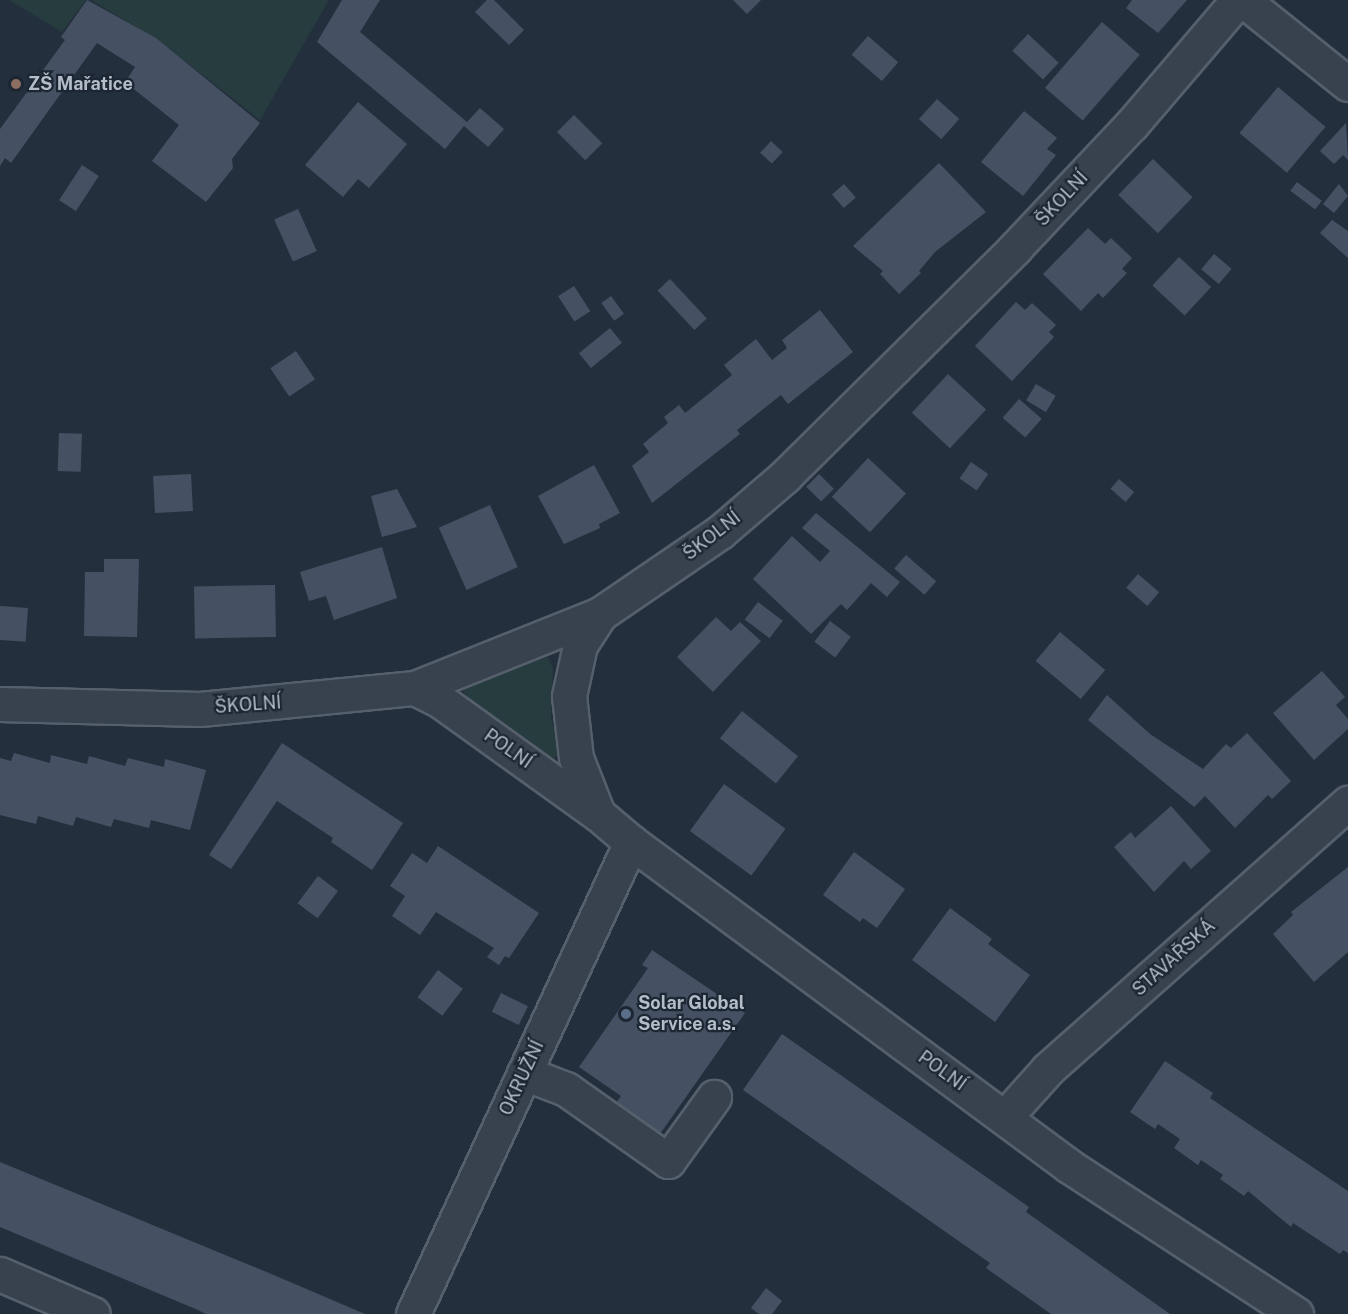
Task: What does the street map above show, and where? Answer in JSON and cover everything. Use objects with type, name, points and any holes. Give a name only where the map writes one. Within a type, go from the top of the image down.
[{"type":"street","name":"ŠKOLNÍ","points":[[0,704],[200,709],[415,688],[600,614],[720,532],[785,476],[1015,248],[1132,124],[1238,0]]},
{"type":"street","points":[[1244,0],[1348,84]]},
{"type":"street","name":"POLNÍ","points":[[598,814],[576,758],[569,696],[577,652],[600,614]]},
{"type":"street","name":"POLNÍ","points":[[415,688],[441,702],[598,814],[631,842],[1069,1166],[1296,1314]]},
{"type":"street","name":"STAVAŘSKÁ","points":[[1005,1117],[1048,1070],[1348,803]]},
{"type":"street","name":"OKRUŽNÍ","points":[[413,1314],[631,842]]},
{"type":"street","points":[[524,1073],[566,1089],[668,1161],[714,1097]]},
{"type":"street","points":[[0,1274],[93,1314]]},
{"type":"green space","points":[[9,0],[86,0],[62,32]]},
{"type":"green space","points":[[91,0],[329,0],[260,120],[158,40]]},
{"type":"green space","points":[[548,657],[553,669],[551,716],[559,752],[553,760],[467,699],[463,690],[472,682]]},
{"type":"building","points":[[87,0],[156,38],[260,123],[232,159],[233,168],[206,202],[152,161],[179,125],[125,82],[135,67],[97,43],[11,163],[5,158],[0,166],[0,129],[65,40],[61,37]]},
{"type":"building","points":[[342,0],[380,0],[360,32],[467,122],[480,108],[504,129],[488,147],[464,126],[445,149],[317,42]]},
{"type":"building","points":[[487,0],[494,0],[524,30],[509,45],[475,12]]},
{"type":"building","points":[[733,0],[761,0],[747,14]]},
{"type":"building","points":[[1132,0],[1187,0],[1158,33],[1126,8]]},
{"type":"building","points":[[1102,22],[1140,55],[1083,120],[1045,88]]},
{"type":"building","points":[[1028,34],[1059,63],[1043,79],[1012,51]]},
{"type":"building","points":[[868,36],[898,62],[882,81],[852,55]]},
{"type":"building","points":[[1278,87],[1325,127],[1287,173],[1239,133]]},
{"type":"building","points":[[937,99],[959,119],[941,139],[919,119]]},
{"type":"building","points":[[358,102],[407,144],[369,188],[358,179],[343,197],[305,165]]},
{"type":"building","points":[[1024,111],[1057,138],[1047,149],[1056,155],[1023,196],[981,162]]},
{"type":"building","points":[[574,115],[602,143],[585,160],[557,132]]},
{"type":"building","points":[[1346,123],[1348,160],[1343,155],[1334,164],[1320,151]]},
{"type":"building","points":[[771,141],[783,152],[772,164],[760,153]]},
{"type":"building","points":[[1153,159],[1193,197],[1158,233],[1118,195]]},
{"type":"building","points":[[939,163],[986,212],[935,252],[919,271],[921,273],[899,294],[880,274],[883,271],[853,246]]},
{"type":"building","points":[[82,165],[99,176],[76,211],[59,200]]},
{"type":"building","points":[[1297,182],[1322,201],[1315,209],[1290,191]]},
{"type":"building","points":[[844,184],[856,198],[844,208],[832,194]]},
{"type":"building","points":[[1339,184],[1348,196],[1334,213],[1323,204]]},
{"type":"building","points":[[298,209],[317,251],[293,262],[274,220]]},
{"type":"building","points":[[1332,220],[1348,231],[1348,258],[1320,233]]},
{"type":"building","points":[[1088,228],[1105,244],[1111,238],[1132,258],[1122,269],[1127,273],[1103,298],[1098,293],[1081,311],[1043,274]]},
{"type":"building","points":[[1214,254],[1232,269],[1219,284],[1201,269]]},
{"type":"building","points":[[1179,257],[1211,287],[1185,316],[1152,286]]},
{"type":"building","points":[[670,279],[707,318],[694,330],[658,291]]},
{"type":"building","points":[[574,286],[590,311],[574,322],[558,296]]},
{"type":"building","points":[[611,296],[624,314],[614,321],[601,303]]},
{"type":"building","points":[[1016,302],[1025,310],[1032,303],[1056,325],[1049,332],[1054,337],[1012,381],[975,346]]},
{"type":"building","points":[[820,310],[853,352],[788,404],[781,395],[737,430],[740,434],[652,503],[632,466],[649,452],[643,444],[668,423],[664,417],[679,405],[685,413],[732,375],[724,365],[756,339],[772,360],[787,348],[782,340]]},
{"type":"building","points":[[610,328],[622,343],[591,368],[579,353]]},
{"type":"building","points":[[296,351],[315,379],[289,397],[270,368]]},
{"type":"building","points":[[948,374],[986,409],[950,448],[912,413]]},
{"type":"building","points":[[1036,384],[1056,396],[1046,412],[1026,400]]},
{"type":"building","points":[[1019,399],[1042,419],[1025,438],[1003,418]]},
{"type":"building","points":[[59,433],[82,434],[81,472],[58,471]]},
{"type":"building","points":[[868,458],[906,493],[870,532],[832,497]]},
{"type":"building","points":[[971,462],[988,474],[977,490],[960,478]]},
{"type":"building","points":[[594,465],[620,513],[599,524],[600,528],[564,544],[538,496]]},
{"type":"building","points":[[191,474],[193,511],[155,513],[153,476]]},
{"type":"building","points":[[819,474],[834,489],[821,502],[806,487]]},
{"type":"building","points":[[1119,479],[1134,492],[1126,502],[1110,489]]},
{"type":"building","points":[[397,489],[417,527],[382,537],[371,496]]},
{"type":"building","points":[[490,505],[518,567],[466,590],[439,528]]},
{"type":"building","points":[[816,513],[900,582],[887,597],[871,583],[847,610],[841,604],[811,634],[753,579],[792,536],[820,562],[830,551],[802,528]]},
{"type":"building","points":[[382,547],[397,598],[334,620],[326,596],[309,601],[300,572]]},
{"type":"building","points":[[906,555],[936,581],[924,595],[894,569]]},
{"type":"building","points":[[104,559],[139,559],[137,637],[84,636],[85,572],[104,572]]},
{"type":"building","points":[[1138,574],[1159,592],[1147,606],[1126,588]]},
{"type":"building","points":[[275,585],[276,637],[195,638],[194,586]]},
{"type":"building","points":[[758,602],[783,621],[770,638],[745,620]]},
{"type":"building","points":[[0,606],[28,608],[26,642],[0,640]]},
{"type":"building","points":[[716,617],[731,631],[740,622],[761,641],[713,692],[677,657]]},
{"type":"building","points":[[830,621],[851,637],[835,657],[814,642]]},
{"type":"building","points":[[1060,632],[1105,670],[1081,699],[1036,661]]},
{"type":"building","points":[[1322,671],[1345,697],[1336,705],[1348,719],[1348,729],[1314,760],[1273,713]]},
{"type":"building","points":[[1107,695],[1150,734],[1203,769],[1226,744],[1231,748],[1247,733],[1291,781],[1272,799],[1268,795],[1235,828],[1205,796],[1194,807],[1088,720]]},
{"type":"building","points":[[742,711],[798,756],[776,784],[720,738]]},
{"type":"building","points":[[282,743],[403,823],[372,870],[331,842],[333,838],[277,801],[231,869],[209,855]]},
{"type":"building","points":[[14,753],[50,763],[51,755],[87,764],[89,756],[125,766],[128,758],[164,767],[165,759],[206,770],[190,830],[151,820],[149,828],[114,819],[111,827],[76,817],[73,826],[38,816],[36,824],[0,815],[0,758],[11,761]]},
{"type":"building","points":[[724,784],[785,829],[751,876],[690,831]]},
{"type":"building","points":[[1171,806],[1211,851],[1191,869],[1184,861],[1154,892],[1114,847],[1131,832],[1135,838]]},
{"type":"building","points":[[438,846],[539,913],[509,958],[505,956],[499,965],[487,957],[494,948],[436,912],[420,935],[392,916],[405,896],[390,886],[412,853],[427,863]]},
{"type":"building","points":[[854,852],[905,889],[877,928],[863,918],[860,922],[823,895]]},
{"type":"building","points":[[1348,867],[1348,952],[1314,982],[1273,934],[1293,915],[1291,912]]},
{"type":"building","points":[[318,876],[338,891],[318,918],[298,903]]},
{"type":"building","points":[[950,908],[992,939],[988,944],[1030,975],[995,1022],[912,960]]},
{"type":"building","points":[[652,950],[745,1013],[660,1134],[616,1103],[621,1096],[579,1067],[648,968],[642,965]]},
{"type":"building","points":[[438,970],[463,989],[442,1016],[418,997]]},
{"type":"building","points":[[501,993],[528,1006],[519,1025],[492,1012]]},
{"type":"building","points":[[782,1034],[1029,1207],[1026,1212],[1170,1314],[1051,1314],[986,1268],[990,1263],[743,1090]]},
{"type":"building","points":[[1165,1061],[1213,1093],[1210,1098],[1348,1191],[1348,1253],[1343,1250],[1340,1254],[1293,1223],[1291,1227],[1248,1191],[1244,1196],[1220,1179],[1223,1175],[1201,1160],[1198,1165],[1174,1148],[1180,1139],[1158,1124],[1155,1129],[1130,1112]]},
{"type":"building","points":[[0,1162],[365,1314],[206,1314],[0,1227]]},
{"type":"building","points":[[766,1288],[782,1301],[772,1314],[759,1314],[751,1308]]},
{"type":"place","name":"ZŠ Mařatice","points":[[16,84]]},
{"type":"place","name":"Solar Global Service a.s.","points":[[626,1014]]}]
